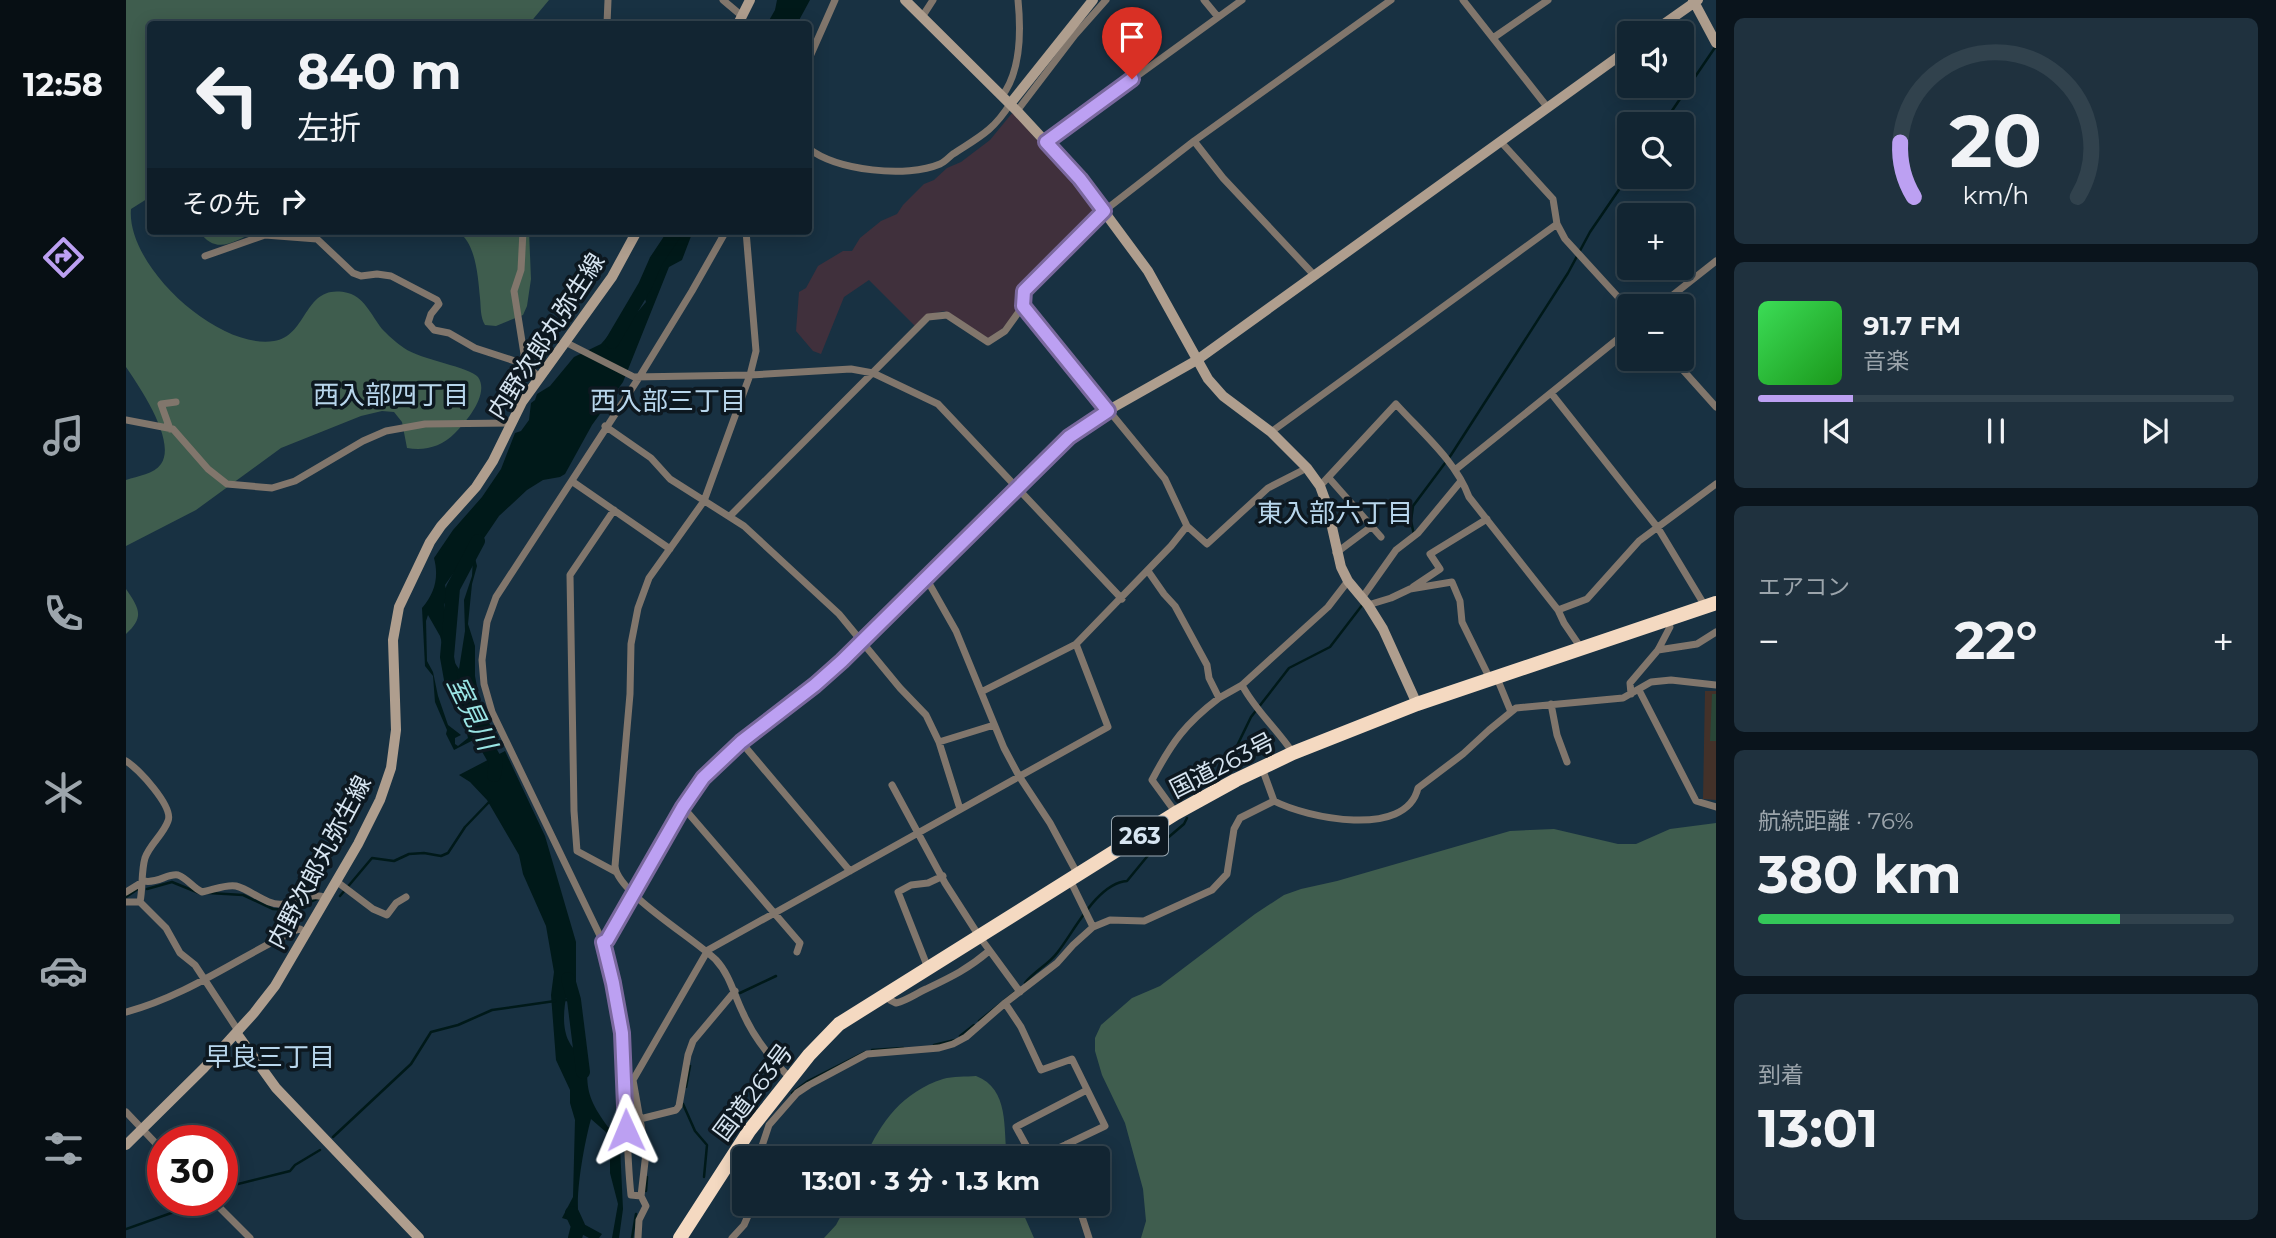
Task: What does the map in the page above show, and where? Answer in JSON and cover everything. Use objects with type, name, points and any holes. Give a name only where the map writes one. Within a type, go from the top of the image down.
[{"type":"highway","name":"国道263号","points":[[680,1238],[722,1169],[792,1085],[825,1036],[839,1024],[1176,813],[1262,767],[1417,704],[1711,605]]},
{"type":"street","points":[[607,21],[608,0]]},
{"type":"street","points":[[723,0],[740,20],[750,0]]},
{"type":"street","points":[[812,52],[835,0]]},
{"type":"street","points":[[905,0],[1010,104],[1080,179],[1148,271],[1208,379],[1223,396],[1271,432],[1307,468],[1320,486],[1327,505],[1336,553],[1348,581],[1383,629],[1417,704]]},
{"type":"street","points":[[922,17],[933,0]]},
{"type":"street","points":[[1010,104],[1019,41],[1018,0]]},
{"type":"street","points":[[812,151],[838,164],[876,169],[917,170],[943,163],[981,138],[1000,120],[1093,0]]},
{"type":"street","points":[[1010,104],[1106,0]]},
{"type":"street","points":[[1204,0],[1218,17]]},
{"type":"street","points":[[1046,142],[1242,0]]},
{"type":"street","points":[[731,515],[928,317],[947,315],[988,342],[1005,331],[1023,306],[1024,291],[1104,211],[1195,141],[1391,0]]},
{"type":"street","points":[[1463,0],[1548,108]]},
{"type":"street","points":[[1493,38],[1548,0]]},
{"type":"street","points":[[1668,21],[1695,1],[1716,42]]},
{"type":"street","points":[[603,942],[607,940],[683,807],[703,778],[741,742],[815,685],[1069,437],[1108,411],[1197,360],[1617,58]]},
{"type":"street","points":[[1195,141],[1223,178],[1314,275]]},
{"type":"street","points":[[1501,142],[1553,199],[1557,224],[1565,239],[1617,296]]},
{"type":"street","points":[[1271,432],[1557,224]]},
{"type":"street","points":[[205,256],[262,235]]},
{"type":"street","points":[[275,235],[317,239],[353,273],[361,276],[391,276],[437,300],[439,304],[428,323],[434,330],[449,333],[475,348],[522,365],[539,376]]},
{"type":"street","points":[[522,365],[524,354],[514,291],[521,270],[523,235]]},
{"type":"street","name":"内野次郎丸弥生線","points":[[126,1145],[238,1033],[275,986],[326,898],[340,883],[380,800],[391,768],[396,730],[393,640],[398,607],[430,542],[476,487],[539,376],[570,344],[635,235]]},
{"type":"street","points":[[641,1196],[631,1195],[626,1153],[622,1033],[603,942],[492,712],[484,684],[482,660],[487,622],[496,597],[573,482],[724,235]]},
{"type":"street","points":[[616,872],[633,631],[644,587],[704,501],[756,351],[746,235]]},
{"type":"street","points":[[1674,294],[1716,261]]},
{"type":"street","points":[[1023,306],[1165,479],[1186,526],[1207,544],[1268,488],[1307,468]]},
{"type":"street","points":[[1453,468],[1617,340]]},
{"type":"street","points":[[570,344],[637,376],[850,369],[873,373],[939,404],[1122,599]]},
{"type":"street","points":[[1684,371],[1716,407]]},
{"type":"street","points":[[1551,393],[1658,528],[1711,605]]},
{"type":"street","points":[[170,429],[161,404],[176,402]]},
{"type":"street","points":[[1320,486],[1396,404],[1453,468],[1468,497],[1559,610],[1581,649]]},
{"type":"street","points":[[126,420],[173,429],[219,479],[227,484],[272,488],[295,481],[363,441],[386,431],[425,424],[511,423]]},
{"type":"street","points":[[605,426],[651,458],[670,479],[731,515],[839,614],[926,715],[939,742],[960,809]]},
{"type":"street","points":[[1329,478],[1381,537]]},
{"type":"street","points":[[1365,601],[1396,550],[1415,534],[1461,481]]},
{"type":"street","points":[[573,482],[670,549]]},
{"type":"street","points":[[1559,610],[1587,599],[1639,541],[1716,484]]},
{"type":"street","points":[[614,510],[570,575],[577,851],[616,872],[633,894],[706,952],[724,971],[751,1027],[792,1085]]},
{"type":"street","points":[[1365,601],[1391,598],[1440,569],[1430,554],[1487,519]]},
{"type":"street","points":[[981,692],[1076,644],[1122,599],[1186,526]]},
{"type":"street","points":[[1336,553],[1372,526]]},
{"type":"street","points":[[1148,570],[1175,606],[1207,665],[1209,678],[1219,698]]},
{"type":"street","points":[[926,578],[956,631],[1019,776],[1050,823],[1093,928]]},
{"type":"street","points":[[1176,813],[1152,780],[1177,736],[1196,716],[1242,685],[1328,607],[1348,581]]},
{"type":"street","points":[[1410,589],[1452,582],[1460,601],[1462,622],[1511,712]]},
{"type":"street","points":[[1668,619],[1670,626],[1657,650],[1630,683],[1696,801],[1716,807]]},
{"type":"street","points":[[1657,650],[1697,644],[1716,632]]},
{"type":"street","points":[[638,1238],[639,1220],[646,1206],[641,1196],[646,1153],[633,1080],[706,952],[1108,727],[1076,644]]},
{"type":"street","points":[[1262,767],[1274,801],[1310,816],[1370,822],[1402,810],[1415,799],[1418,788],[1463,754],[1516,708],[1623,698],[1651,682],[1671,680],[1716,685]]},
{"type":"street","points":[[1242,685],[1258,710],[1280,733],[1293,753]]},
{"type":"street","points":[[1551,704],[1557,735],[1567,762]]},
{"type":"street","points":[[939,742],[995,725]]},
{"type":"street","points":[[741,742],[850,871]]},
{"type":"street","points":[[126,761],[138,768],[170,813],[169,821],[144,860],[140,902]]},
{"type":"street","points":[[892,785],[979,936],[1020,992]]},
{"type":"street","points":[[762,1146],[769,1125],[792,1085],[867,1054],[913,1051],[953,1044],[1057,963],[1073,944],[1093,928],[1110,920],[1144,921],[1212,890],[1227,874],[1234,829],[1240,818],[1274,801]]},
{"type":"street","points":[[683,807],[800,943],[797,952]]},
{"type":"street","points":[[126,892],[144,881],[151,883],[179,875],[202,892],[236,886],[270,903],[282,905],[317,894],[326,898]]},
{"type":"street","points":[[928,968],[898,892],[943,876]]},
{"type":"street","points":[[340,883],[373,909],[387,915],[396,903],[406,897]]},
{"type":"street","points":[[126,902],[140,902],[166,928],[180,953],[195,965],[276,1088],[419,1238]]},
{"type":"street","points":[[126,1013],[151,1005],[205,980],[296,930],[300,929],[306,933]]},
{"type":"street","points":[[887,993],[890,1000],[896,1003],[911,999],[923,990],[969,968],[989,951]]},
{"type":"street","points":[[640,1119],[676,1110],[679,1106],[693,1041],[735,991]]},
{"type":"street","points":[[1005,1003],[1021,1027],[1041,1070],[1072,1059],[1105,1126],[1063,1146]]},
{"type":"street","points":[[1028,1146],[1016,1127],[1087,1090]]},
{"type":"street","points":[[126,1112],[147,1135]]},
{"type":"street","points":[[228,1216],[250,1238]]},
{"type":"street","points":[[732,1238],[744,1225],[748,1216]]},
{"type":"street","points":[[1082,1216],[1089,1238]]},
{"type":"shaded area","points":[[1013,112],[1099,213],[1021,287],[1017,311],[1002,329],[988,338],[944,311],[926,315],[915,326],[869,280],[844,297],[821,354],[813,351],[796,331],[799,292],[806,288],[818,266],[843,251],[852,251],[860,238],[881,221],[897,214],[924,184],[961,162],[990,140]]},
{"type":"shaded area","points":[[1705,691],[1716,691],[1716,800],[1703,799]]},
{"type":"green space","points":[[126,0],[549,0],[532,21],[147,21],[147,199],[131,209],[133,231],[143,255],[159,278],[180,300],[203,318],[227,332],[252,340],[274,341],[285,337],[294,330],[322,295],[333,292],[348,293],[360,299],[384,331],[402,346],[478,377],[481,384],[479,399],[465,422],[450,438],[426,448],[407,448],[402,422],[394,412],[382,411],[361,416],[281,448],[196,510],[126,546],[126,480],[154,470],[161,464],[165,454],[164,442],[154,414],[126,367]]},
{"type":"green space","points":[[202,235],[249,235],[220,245]]},
{"type":"green space","points":[[529,235],[531,279],[523,315],[496,326],[485,325],[481,315],[475,261],[463,236]]},
{"type":"green space","points":[[126,589],[137,607],[138,617],[126,634]]},
{"type":"green space","points":[[1712,694],[1716,694],[1716,741],[1710,741]]},
{"type":"green space","points":[[1716,823],[1716,1238],[1141,1238],[1146,1221],[1143,1189],[1125,1123],[1102,1075],[1095,1051],[1095,1038],[1101,1025],[1132,998],[1160,986],[1255,914],[1284,895],[1301,889],[1510,831],[1554,829],[1618,844],[1636,844],[1670,829]]},
{"type":"green space","points":[[976,1076],[995,1090],[1003,1111],[1006,1146],[871,1146],[886,1120],[905,1100],[929,1085],[955,1077]]},
{"type":"green space","points":[[841,1216],[1024,1216],[1034,1238],[824,1238]]},
{"type":"water","points":[[777,0],[810,0],[799,21],[769,21]]},
{"type":"water","points":[[676,235],[691,235],[682,260],[669,267],[623,382],[592,425],[565,474],[543,480],[527,490],[499,516],[480,544],[475,558],[477,566],[472,584],[468,624],[475,646],[475,676],[481,708],[493,730],[454,750],[435,702],[433,676],[425,666],[422,608],[435,584],[434,558],[501,469],[515,433],[521,431],[529,420],[531,403],[537,394],[550,386],[574,357],[601,344],[629,322],[646,302],[655,268],[668,252]],"holes":[[[467,554],[473,557],[472,576],[464,600],[465,631],[459,669],[450,656],[444,605],[448,596],[445,585]],[[428,615],[440,636],[453,680],[471,712],[466,730],[468,738],[458,746],[455,744],[455,738],[461,735],[448,725],[433,672],[427,661]]]},
{"type":"water","points":[[505,751],[545,836],[576,942],[576,997],[567,992],[565,1030],[572,1047],[588,1059],[588,1088],[597,1110],[608,1127],[619,1126],[623,1209],[619,1238],[612,1238],[618,1204],[610,1173],[607,1133],[591,1119],[581,1171],[578,1213],[580,1222],[602,1234],[599,1238],[589,1238],[572,1229],[572,1221],[562,1218],[573,1197],[575,1120],[570,1103],[570,1090],[556,1060],[551,995],[554,972],[546,926],[523,874],[519,855],[487,800],[470,782],[459,775]]},
{"type":"waterway","points":[[1671,112],[1716,46]]},
{"type":"waterway","points":[[1414,535],[1411,521],[1413,506],[1451,455],[1619,189]]},
{"type":"waterway","name":"室見川","points":[[612,342],[645,286],[656,261],[673,235]]},
{"type":"waterway","name":"室見川","points":[[478,541],[453,588],[447,657],[452,685],[496,762],[494,775]]},
{"type":"waterway","points":[[1218,776],[1234,752],[1251,717],[1289,668],[1330,647],[1363,604]]},
{"type":"waterway","points":[[340,896],[372,858],[394,861],[409,854],[441,856],[448,853],[465,827],[490,801]]},
{"type":"waterway","points":[[1025,983],[1064,944],[1096,899],[1116,884],[1127,881],[1150,853],[1184,824],[1187,818]]},
{"type":"waterway","points":[[147,889],[172,882],[199,893]]},
{"type":"waterway","points":[[126,897],[138,889]]},
{"type":"waterway","points":[[209,893],[243,895],[273,909],[289,910],[317,899]]},
{"type":"waterway","points":[[740,993],[776,976]]},
{"type":"waterway","name":"室見川","points":[[568,979],[574,1000],[583,1072]]},
{"type":"waterway","points":[[979,1021],[1015,992]]},
{"type":"waterway","points":[[565,1000],[574,1000]]},
{"type":"waterway","points":[[333,1137],[411,1064],[431,1032],[458,1025],[492,1010],[555,1001]]},
{"type":"waterway","points":[[960,1036],[974,1025]]},
{"type":"waterway","points":[[934,1045],[955,1040]]},
{"type":"waterway","points":[[872,1050],[903,1048]]},
{"type":"waterway","points":[[792,1093],[808,1081],[865,1052]]},
{"type":"waterway","points":[[686,1087],[690,1066]]},
{"type":"waterway","points":[[683,1104],[695,1131],[707,1145],[704,1177]]},
{"type":"waterway","points":[[238,1184],[290,1171],[320,1150]]},
{"type":"waterway","points":[[646,1191],[647,1177]]},
{"type":"waterway","name":"室見川","points":[[572,1213],[578,1226],[575,1238]]},
{"type":"waterway","points":[[632,1238],[636,1214]]},
{"type":"waterway","points":[[126,1229],[163,1216]]},
{"type":"district","name":"西入部四丁目","points":[[391,395]]},
{"type":"district","name":"西入部三丁目","points":[[668,401]]},
{"type":"district","name":"東入部六丁目","points":[[1335,513]]},
{"type":"district","name":"早良三丁目","points":[[270,1057]]},
{"type":"route","points":[[626,1130],[622,1033],[603,942],[607,940],[683,807],[703,778],[722,759],[842,661],[1069,437],[1108,411],[1023,306],[1023,302],[1024,291],[1104,211],[1080,179],[1046,142],[1132,79]]}]
